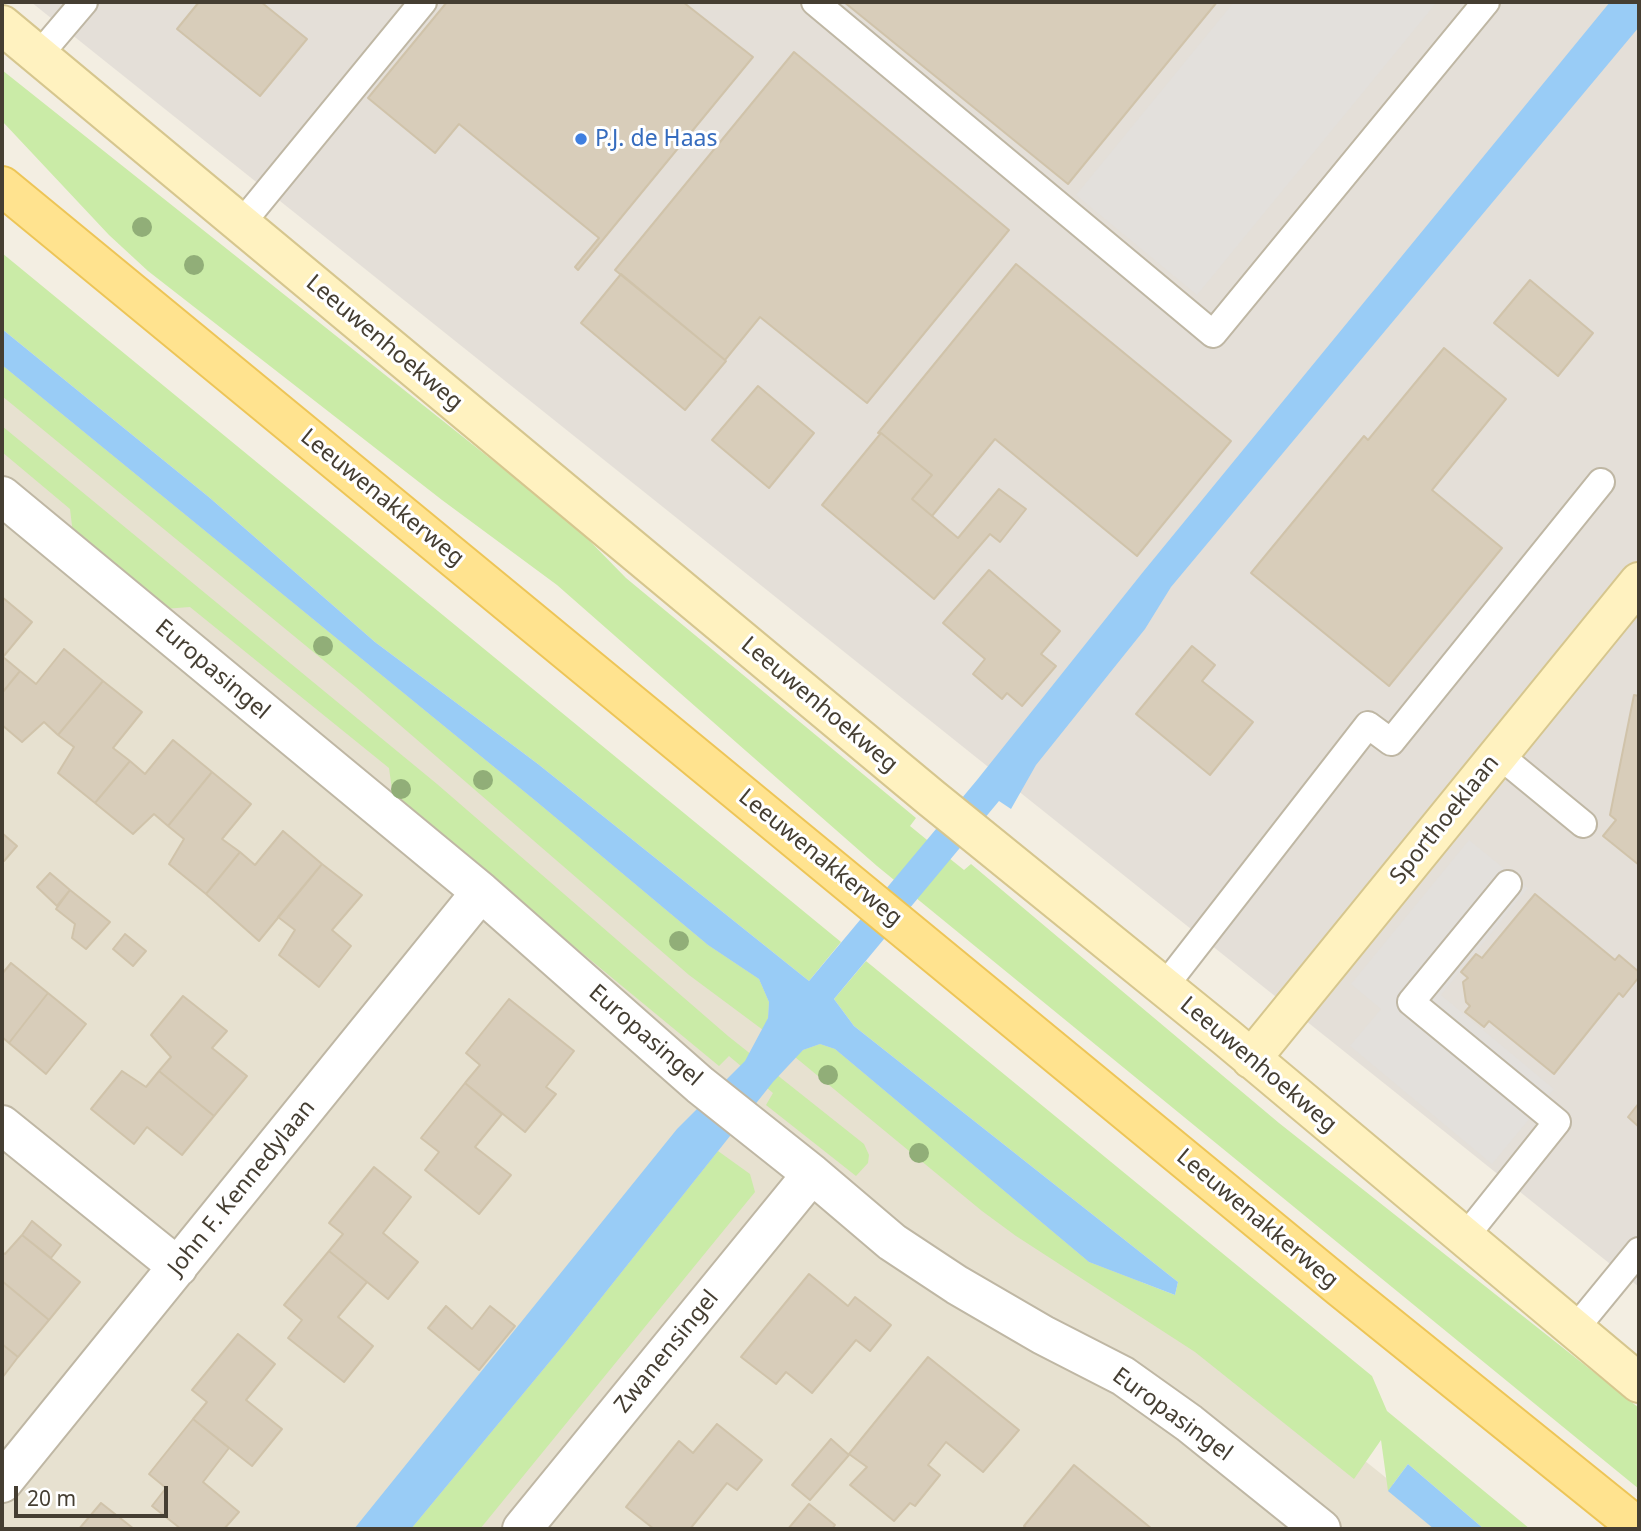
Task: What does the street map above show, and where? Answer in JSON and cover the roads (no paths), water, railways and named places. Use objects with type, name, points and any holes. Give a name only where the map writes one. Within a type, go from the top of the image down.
[{"type":"main road","name":"Leeuwenakkerweg","points":[[2,186],[1340,1287],[1639,1528]]},
{"type":"street","name":"Leeuwenhoekweg","points":[[2,25],[1639,1383]]},
{"type":"street","name":"Europasingel","points":[[2,496],[481,892],[700,1085],[813,1174],[892,1242],[957,1285],[1043,1335],[1122,1376],[1189,1423],[1321,1529]]},
{"type":"street","name":"Sporthoeklaan","points":[[1251,1059],[1639,582]]},
{"type":"street","name":"John F. Kennedylaan","points":[[2,1483],[481,892]]},
{"type":"street","points":[[2,1125],[178,1267]]},
{"type":"street","name":"Zwanensingel","points":[[536,1524],[813,1174]]},
{"type":"lane","points":[[39,55],[84,2]]},
{"type":"lane","points":[[240,224],[423,2]]},
{"type":"lane","points":[[815,2],[1213,334],[1486,2]]},
{"type":"lane","points":[[1164,987],[1368,725],[1391,742],[1601,482]]},
{"type":"lane","points":[[1499,755],[1583,824]]},
{"type":"lane","points":[[1465,1237],[1557,1122],[1411,1002],[1508,884]]},
{"type":"lane","points":[[1575,1329],[1639,1251]]},
{"type":"water","points":[[1610,2],[1639,2],[1639,27],[1171,587],[1145,629],[1036,765],[1011,809],[999,801],[834,999],[854,1026],[1178,1282],[1175,1295],[1089,1262],[835,1049],[820,1044],[803,1050],[773,1082],[566,1342],[411,1529],[354,1529],[677,1129],[745,1061],[768,1018],[769,1002],[759,979],[708,945],[2,365],[2,329],[210,498],[375,642],[538,764],[809,981],[977,780],[1143,572]]},
{"type":"water","points":[[1408,1464],[1484,1529],[1434,1529],[1388,1491]]},
{"type":"place","name":"P.J. de Haas","points":[[581,139]]}]
